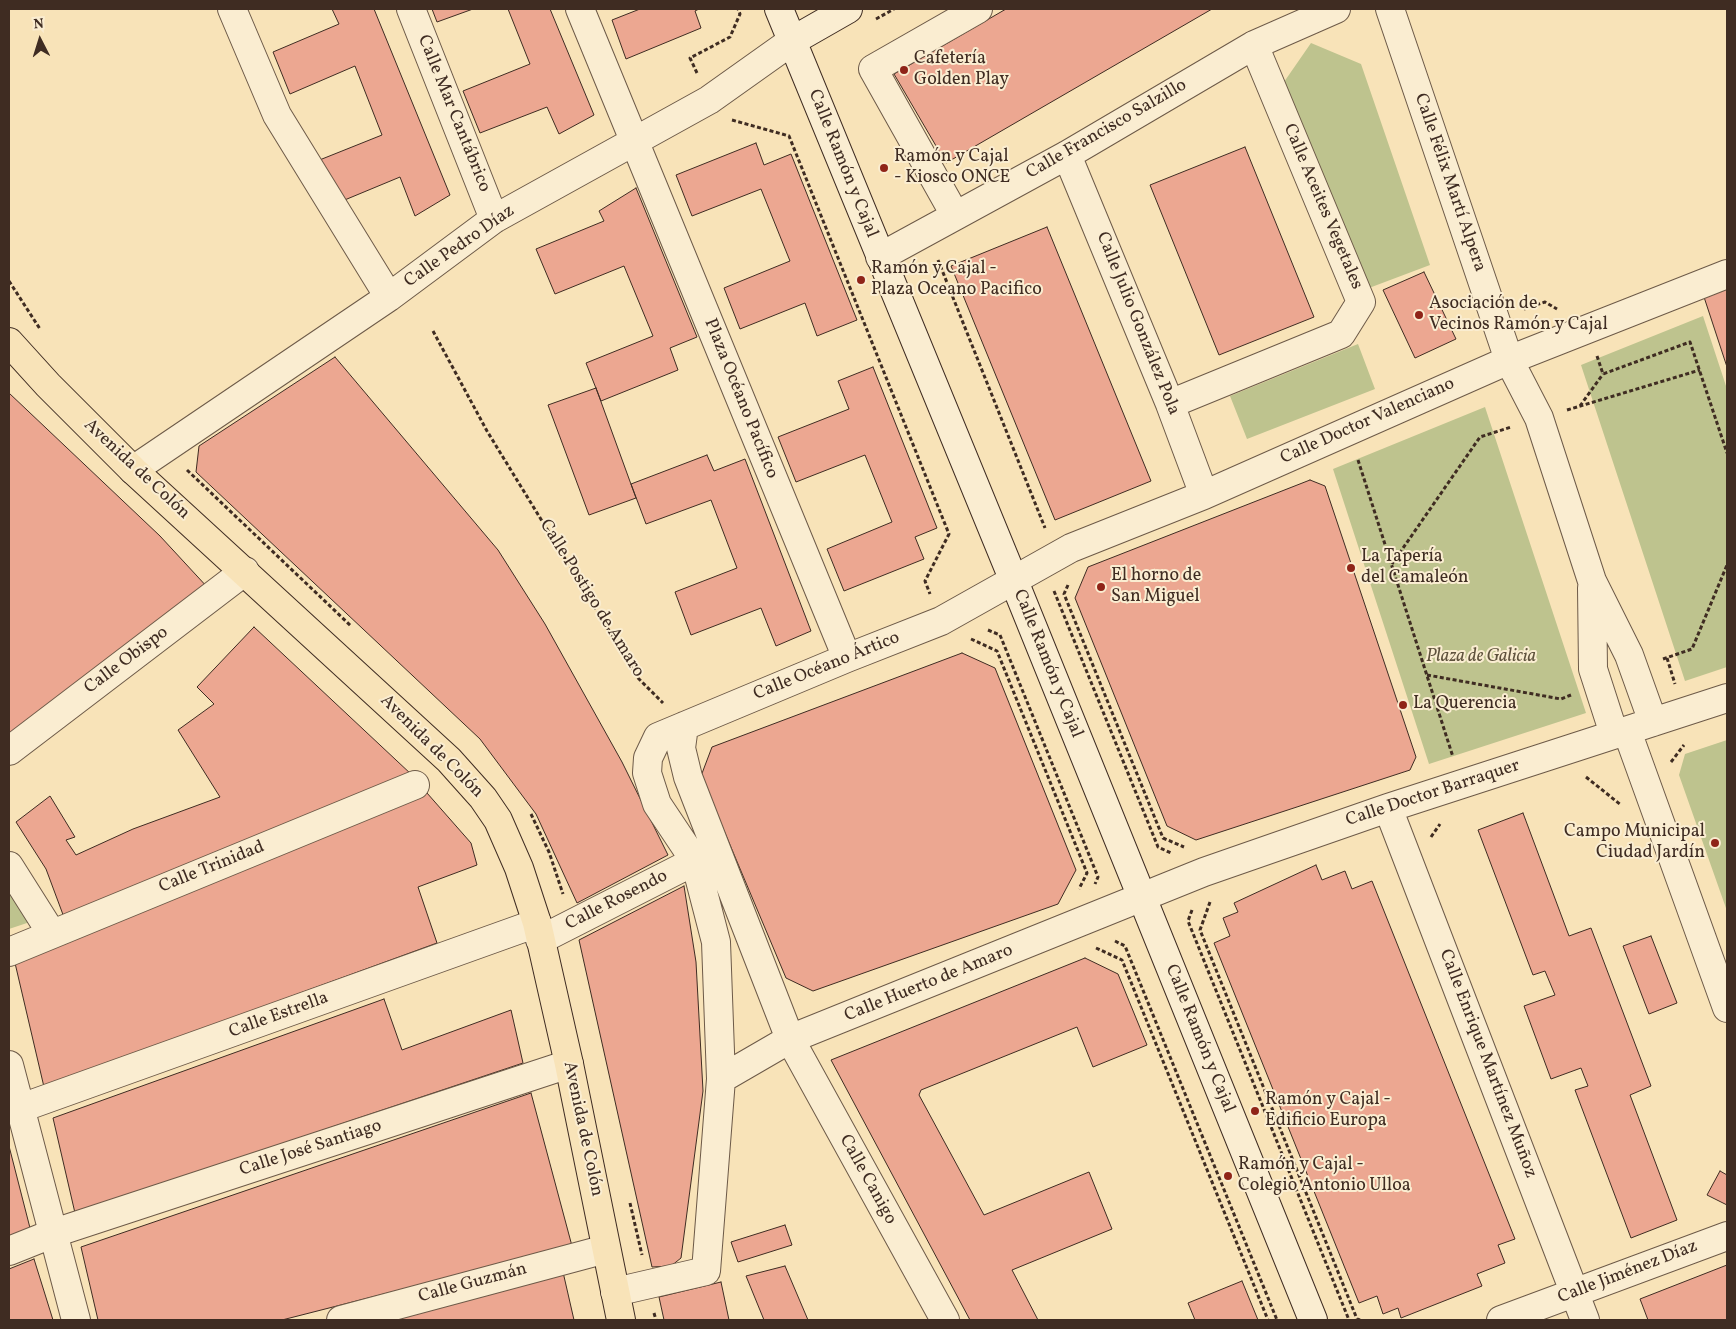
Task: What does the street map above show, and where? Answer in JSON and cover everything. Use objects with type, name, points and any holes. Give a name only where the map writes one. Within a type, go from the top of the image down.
[{"type":"main road","name":"Avenida de Colón","points":[[9,342],[48,385],[133,470],[246,571],[449,760],[484,798],[509,842],[529,894],[568,1064],[620,1320]]},
{"type":"street","points":[[232,9],[277,115],[390,297]]},
{"type":"street","name":"Calle Mar Cantábrico","points":[[411,9],[494,219]]},
{"type":"street","name":"Plaza Océano Pacífico","points":[[580,9],[847,658]]},
{"type":"street","name":"Calle Ramón y Cajal","points":[[779,9],[1014,581],[1313,1320]]},
{"type":"street","points":[[955,215],[873,69],[978,9]]},
{"type":"street","name":"Calle Francisco Salzillo","points":[[880,257],[1067,155],[1308,14],[1336,9]]},
{"type":"street","name":"Calle Félix Martí Alpera","points":[[1390,9],[1509,360],[1539,418],[1592,582],[1629,655],[1653,722]]},
{"type":"street","name":"Calle Pedro Díaz","points":[[133,470],[390,297],[494,219],[709,100],[792,41],[859,16]]},
{"type":"street","name":"Calle Aceites Vegetales","points":[[1170,404],[1341,334],[1361,302],[1254,45]]},
{"type":"street","name":"Calle Julio González Pola","points":[[1067,155],[1170,404],[1204,494]]},
{"type":"street","name":"Calle Doctor Valenciano","points":[[1014,581],[1069,549],[1204,494],[1509,360],[1727,274]]},
{"type":"street","name":"Calle Obispo","points":[[9,751],[246,571]]},
{"type":"street","name":"Calle Océano Ártico","points":[[694,861],[657,804],[647,773],[648,758],[658,737],[965,610],[1014,581]]},
{"type":"street","name":"Calle Félix Martí Alpera","points":[[1592,582],[1593,669],[1652,799],[1727,1008]]},
{"type":"street","name":"Calle Doctor Barraquer","points":[[1142,897],[1197,874],[1388,808],[1727,698]]},
{"type":"street","points":[[684,726],[680,748],[688,777],[790,1039]]},
{"type":"street","name":"Calle Trinidad","points":[[9,952],[415,785]]},
{"type":"street","name":"Calle Enrique Martínez Muñoz","points":[[1388,808],[1585,1320]]},
{"type":"street","points":[[615,1292],[706,1271],[721,1079],[716,942],[694,861]]},
{"type":"street","name":"Calle Rosendo","points":[[538,932],[694,861]]},
{"type":"street","points":[[9,866],[52,934]]},
{"type":"street","name":"Calle Huerto de Amaro","points":[[721,1079],[790,1039],[1142,897]]},
{"type":"street","name":"Calle Estrella","points":[[21,1108],[538,932]]},
{"type":"street","name":"Calle Canigo","points":[[790,1039],[945,1320]]},
{"type":"street","name":"Calle José Santiago","points":[[9,1251],[54,1234],[568,1064]]},
{"type":"street","points":[[9,1065],[76,1320]]},
{"type":"street","name":"Calle Jiménez Díaz","points":[[1501,1320],[1727,1236]]},
{"type":"street","name":"Calle Guzmán","points":[[341,1320],[606,1249]]},
{"type":"path","points":[[690,58],[730,36],[740,14],[738,9]]},
{"type":"path","points":[[881,9],[884,15]]},
{"type":"path","points":[[859,16],[884,15],[894,9]]},
{"type":"path","points":[[725,118],[789,136],[949,534],[925,581]]},
{"type":"path","points":[[926,231],[1045,529],[1064,532],[1069,549],[1078,565],[1064,594],[1163,838],[1195,852],[1197,894],[1188,921],[1349,1320]]},
{"type":"path","points":[[1495,319],[1545,302],[1589,328],[1603,374]]},
{"type":"path","name":"Calle Postigo de Amaro","points":[[433,331],[487,431],[638,678],[684,726]]},
{"type":"path","points":[[1579,407],[1603,374],[1690,342],[1727,453]]},
{"type":"path","points":[[1392,564],[1480,437],[1700,370]]},
{"type":"path","points":[[1347,432],[1363,471],[1462,784]]},
{"type":"path","points":[[1069,549],[1068,556],[1052,587],[1158,847],[1183,858],[1212,895],[1200,930],[1357,1319],[1360,1320]]},
{"type":"path","points":[[1634,670],[1692,649],[1727,565]]},
{"type":"path","points":[[965,610],[970,622],[1000,635],[1098,877],[1086,902],[1088,944],[1122,960],[1268,1320]]},
{"type":"path","points":[[968,638],[998,651],[1087,873],[1072,903],[1098,934],[1125,946],[1276,1320]]},
{"type":"path","points":[[1427,675],[1561,699],[1597,681]]},
{"type":"path","points":[[1667,767],[1688,741]]},
{"type":"path","points":[[1578,780],[1588,777],[1619,806],[1652,799]]},
{"type":"path","points":[[1411,867],[1440,823],[1449,820]]},
{"type":"green space","points":[[1311,43],[1361,64],[1430,265],[1369,288],[1284,82]]},
{"type":"green space","points":[[1703,316],[1727,389],[1727,667],[1685,681],[1581,365]]},
{"type":"green space","points":[[1358,344],[1375,389],[1247,439],[1230,396]]},
{"type":"green space","name":"Plaza de Galicia","points":[[1485,407],[1586,713],[1429,764],[1333,469]]},
{"type":"green space","name":"Campo Municipal Ciudad Jardín","points":[[1727,740],[1727,911],[1679,775],[1685,754]]},
{"type":"green space","points":[[9,886],[33,921],[9,929]]},
{"type":"building","points":[[332,9],[374,9],[450,195],[415,216],[400,177],[335,204],[317,161],[382,135],[355,66],[290,94],[273,52],[339,24]]},
{"type":"building","points":[[432,9],[473,9],[437,22]]},
{"type":"building","points":[[508,9],[550,9],[594,115],[559,134],[547,107],[480,133],[463,91],[530,64]]},
{"type":"building","points":[[640,9],[699,9],[695,11],[701,28],[626,59],[612,20]]},
{"type":"building","points":[[1006,9],[1212,9],[946,163],[894,74]]},
{"type":"building","points":[[756,143],[764,165],[791,154],[857,320],[817,336],[805,303],[740,329],[724,288],[790,261],[761,189],[692,216],[676,175]]},
{"type":"building","points":[[1245,147],[1314,317],[1219,355],[1150,185]]},
{"type":"building","points":[[636,188],[697,337],[670,348],[678,370],[601,401],[586,363],[653,336],[624,266],[555,294],[536,249],[604,221],[599,211]]},
{"type":"building","points":[[1047,227],[1151,481],[1055,520],[951,266]]},
{"type":"building","name":"Asociación de Vecinos Ramón y Cajal","points":[[1424,272],[1456,339],[1415,358],[1383,290]]},
{"type":"building","points":[[1727,288],[1727,367],[1704,297]]},
{"type":"building","points":[[335,357],[498,550],[545,624],[622,762],[668,855],[577,903],[536,814],[480,739],[196,472],[199,446]]},
{"type":"building","points":[[873,367],[937,528],[915,537],[924,559],[844,591],[827,549],[892,522],[865,455],[796,482],[778,437],[849,409],[838,381]]},
{"type":"building","points":[[596,388],[636,498],[589,515],[548,405]]},
{"type":"building","points":[[9,393],[160,536],[209,589],[9,742]]},
{"type":"building","points":[[707,455],[714,471],[745,459],[811,631],[776,646],[761,608],[691,635],[675,592],[737,568],[711,500],[646,524],[631,484]]},
{"type":"building","points":[[1310,480],[1325,486],[1416,757],[1410,770],[1196,840],[1167,826],[1075,598],[1088,567]]},
{"type":"building","points":[[254,627],[412,775],[65,920],[46,869],[16,822],[50,796],[75,837],[66,840],[76,855],[133,829],[220,797],[178,730],[214,704],[197,687]]},
{"type":"building","points":[[962,653],[995,668],[1076,870],[1058,904],[813,991],[786,978],[701,776],[712,747]]},
{"type":"building","points":[[427,793],[471,843],[477,865],[418,887],[437,943],[44,1087],[15,963]]},
{"type":"building","points":[[1523,813],[1569,936],[1591,928],[1651,1086],[1630,1095],[1677,1220],[1631,1238],[1575,1090],[1588,1086],[1581,1068],[1551,1079],[1524,1006],[1555,995],[1545,971],[1533,975],[1478,830]]},
{"type":"building","points":[[1316,865],[1322,880],[1345,871],[1352,889],[1372,881],[1515,1239],[1498,1245],[1505,1263],[1477,1274],[1482,1286],[1401,1318],[1398,1308],[1383,1314],[1377,1296],[1359,1303],[1214,943],[1230,936],[1223,918],[1238,912],[1234,903]]},
{"type":"building","points":[[684,886],[696,962],[703,1091],[681,1258],[671,1266],[652,1267],[579,940]]},
{"type":"building","points":[[1651,936],[1677,1003],[1649,1014],[1623,946]]},
{"type":"building","points":[[1085,958],[1118,974],[1147,1045],[1093,1067],[1077,1027],[921,1090],[919,1095],[984,1215],[1089,1172],[1112,1229],[1012,1270],[1038,1320],[970,1320],[831,1060]]},
{"type":"building","points":[[384,999],[402,1050],[511,1010],[523,1063],[75,1213],[53,1118]]},
{"type":"building","points":[[531,1093],[572,1246],[282,1320],[98,1320],[81,1247]]},
{"type":"building","points":[[9,1146],[30,1228],[9,1237]]},
{"type":"building","points":[[1720,1171],[1727,1175],[1727,1205],[1707,1195]]},
{"type":"building","points":[[785,1225],[792,1245],[738,1262],[731,1242]]},
{"type":"building","points":[[34,1259],[53,1320],[9,1320],[9,1269]]},
{"type":"building","points":[[1727,1265],[1727,1320],[1648,1320],[1640,1299]]},
{"type":"building","points":[[785,1266],[808,1320],[764,1320],[746,1276]]},
{"type":"building","points":[[563,1272],[574,1320],[384,1320]]},
{"type":"building","points":[[1242,1281],[1258,1320],[1195,1320],[1188,1303]]},
{"type":"building","points":[[721,1282],[729,1320],[664,1320],[659,1297]]},
{"type":"place","name":"Cafetería Golden Play","points":[[904,70]]},
{"type":"place","name":"Ramón y Cajal - Kiosco ONCE","points":[[884,168]]},
{"type":"place","name":"Ramón y Cajal - Plaza Oceano Pacifico","points":[[861,280]]},
{"type":"place","name":"Asociación de Vecinos Ramón y Cajal","points":[[1419,315]]},
{"type":"place","name":"La Tapería del Camaleón","points":[[1351,568]]},
{"type":"place","name":"El horno de San Miguel","points":[[1101,587]]},
{"type":"place","name":"La Querencia","points":[[1403,705]]},
{"type":"place","name":"Campo Municipal Ciudad Jardín","points":[[1715,843]]},
{"type":"place","name":"Ramón y Cajal - Edificio Europa","points":[[1255,1111]]},
{"type":"place","name":"Ramón y Cajal - Colegio Antonio Ulloa","points":[[1228,1176]]}]
